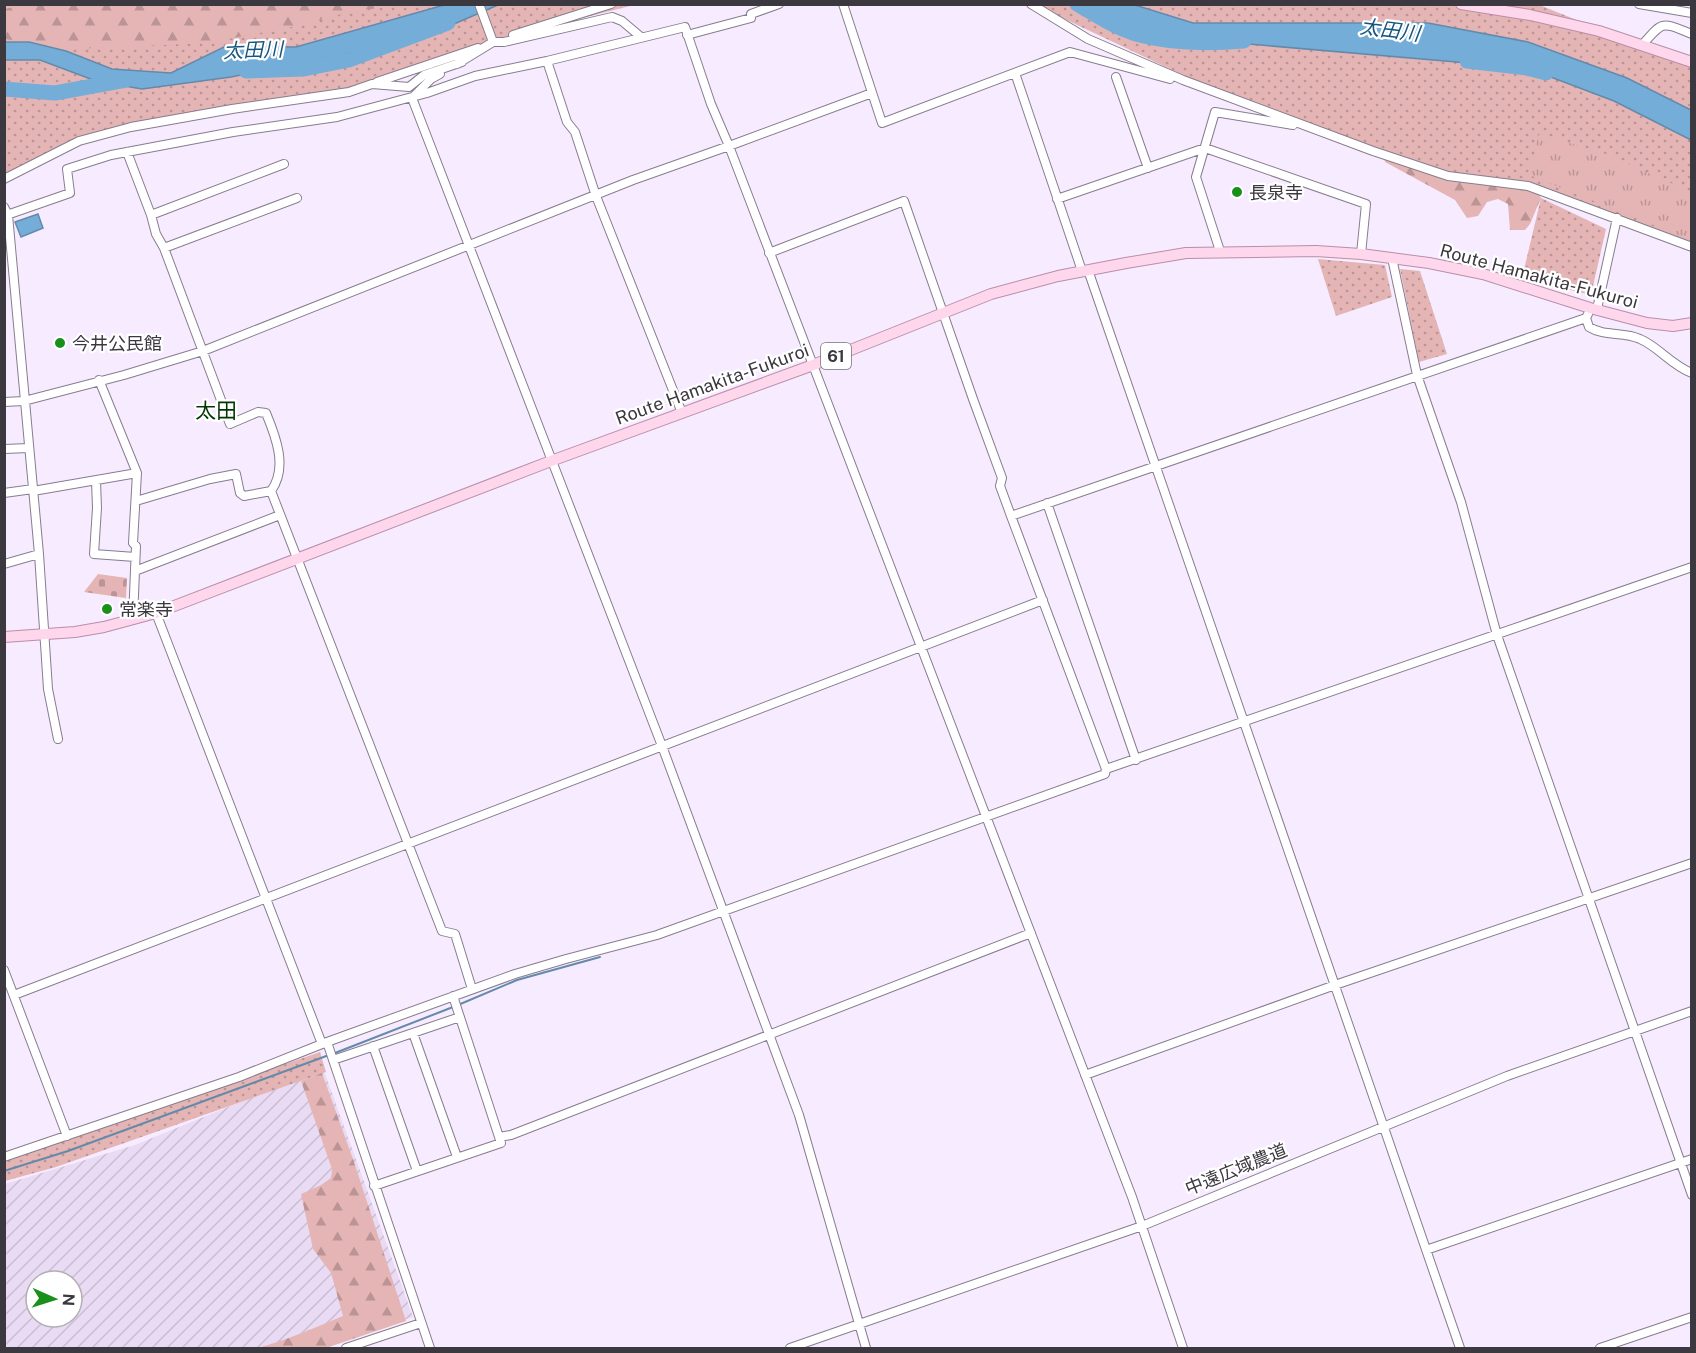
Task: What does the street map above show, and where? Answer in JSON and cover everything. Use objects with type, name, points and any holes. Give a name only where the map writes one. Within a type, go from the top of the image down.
[{"type":"main road","points":[[1461,4],[1599,30],[1692,62]]},
{"type":"main road","name":"Route Hamakita-Fukuroi","points":[[4,637],[75,632],[156,613],[682,412],[813,365],[991,294],[1085,271],[1186,253],[1316,251],[1361,254],[1429,263],[1483,274],[1591,311],[1647,323],[1673,326],[1692,323]]},
{"type":"street","points":[[479,4],[493,42]]},
{"type":"street","points":[[4,179],[79,141],[104,133],[232,109],[349,92],[503,38],[611,4]]},
{"type":"street","points":[[687,35],[751,18],[751,14],[779,4]]},
{"type":"street","points":[[843,4],[882,123],[1070,52],[1183,80]]},
{"type":"street","points":[[1031,4],[1089,39],[1183,80],[1373,151],[1448,176],[1528,186],[1692,247]]},
{"type":"street","points":[[1488,4],[1502,10]]},
{"type":"street","points":[[1639,4],[1692,13]]},
{"type":"street","points":[[412,98],[431,79],[485,49],[493,42],[504,42],[612,17],[622,21],[641,37]]},
{"type":"street","points":[[1642,45],[1658,27],[1664,25],[1692,34]]},
{"type":"street","points":[[58,739],[48,689],[39,554],[6,213],[70,193],[67,169],[111,155],[233,132],[337,117],[412,98],[475,76],[685,27],[711,105],[729,146],[1085,1075],[1142,1226],[1184,1348]]},
{"type":"street","points":[[547,61],[567,122],[575,132],[596,196],[682,412]]},
{"type":"street","points":[[372,84],[409,87],[424,75],[462,62]]},
{"type":"street","points":[[1015,73],[1057,199],[1156,465],[1460,1348]]},
{"type":"street","points":[[1116,77],[1148,168]]},
{"type":"street","points":[[4,402],[24,402],[203,351],[633,180],[872,93]]},
{"type":"street","points":[[412,98],[662,746],[799,1115],[866,1348]]},
{"type":"street","points":[[1220,252],[1196,177],[1215,112],[1311,128]]},
{"type":"street","points":[[1057,199],[1205,148],[1366,204],[1361,254]]},
{"type":"street","points":[[127,152],[151,214],[156,234],[164,249],[230,424],[258,412],[266,413],[279,442],[279,481],[271,491],[244,496],[240,494],[236,474],[210,479],[136,501]]},
{"type":"street","points":[[151,214],[284,164]]},
{"type":"street","points":[[164,249],[297,198]]},
{"type":"street","points":[[769,253],[904,201],[1002,478],[1000,486],[1106,770]]},
{"type":"street","points":[[1617,218],[1591,311],[1589,327],[1599,333],[1638,338],[1681,369],[1691,372],[1692,379]]},
{"type":"street","points":[[1392,258],[1417,375],[1461,502],[1497,635],[1692,1195]]},
{"type":"street","points":[[1011,516],[1417,375],[1591,311]]},
{"type":"street","points":[[99,380],[137,473],[133,543],[136,546],[133,619]]},
{"type":"street","points":[[4,449],[29,448]]},
{"type":"street","points":[[4,493],[96,481],[137,473]]},
{"type":"street","points":[[96,481],[94,555],[135,557]]},
{"type":"street","points":[[271,491],[442,931],[455,934],[472,989]]},
{"type":"street","points":[[1047,503],[1136,760]]},
{"type":"street","points":[[135,571],[280,515]]},
{"type":"street","points":[[4,564],[39,554]]},
{"type":"street","points":[[4,1157],[239,1077],[472,989],[566,958],[657,935],[1105,774],[1106,770],[1692,567]]},
{"type":"street","points":[[14,995],[1043,600]]},
{"type":"street","points":[[156,613],[265,899],[333,1060],[430,1348]]},
{"type":"street","points":[[1085,1075],[1335,984],[1692,863]]},
{"type":"street","points":[[499,1137],[511,1135],[1031,933]]},
{"type":"street","points":[[4,970],[67,1136]]},
{"type":"street","points":[[374,1186],[501,1143],[453,996]]},
{"type":"street","name":"中遠広域農道","points":[[790,1348],[1142,1226],[1507,1076],[1692,1011]]},
{"type":"street","points":[[333,1060],[460,1017]]},
{"type":"street","points":[[413,1033],[457,1157]]},
{"type":"street","points":[[373,1046],[417,1171]]},
{"type":"street","points":[[1426,1250],[1692,1159]]},
{"type":"street","points":[[1600,1348],[1692,1317]]},
{"type":"street","points":[[346,1348],[421,1323]]},
{"type":"shaded area","points":[[323,1068],[413,1317],[322,1348],[5,1348],[5,1184],[135,1145]]},
{"type":"green space","points":[[40,4],[388,5],[352,11],[302,25],[206,43],[73,49],[5,39],[4,9]]},
{"type":"green space","points":[[1537,4],[1691,66],[1691,251],[1528,186],[1443,174],[1227,96],[1035,5]]},
{"type":"green space","points":[[5,5],[634,5],[503,38],[349,92],[155,123],[72,144],[5,177]]},
{"type":"green space","points":[[1539,134],[1606,154],[1691,192],[1691,240],[1529,175]]},
{"type":"green space","points":[[1384,158],[1421,169],[1535,188],[1541,198],[1525,230],[1510,230],[1508,204],[1498,199],[1487,202],[1478,216],[1467,218],[1455,200],[1385,162]]},
{"type":"green space","points":[[1541,198],[1606,229],[1591,295],[1522,278]]},
{"type":"green space","points":[[1318,259],[1385,265],[1392,297],[1336,316]]},
{"type":"green space","points":[[1400,269],[1420,271],[1447,354],[1419,362]]},
{"type":"green space","points":[[98,574],[127,578],[126,598],[84,592]]},
{"type":"green space","points":[[320,1052],[326,1072],[56,1167],[5,1181],[4,1161]]},
{"type":"green space","points":[[322,1073],[406,1321],[326,1348],[258,1348],[290,1338],[343,1316],[331,1273],[313,1249],[301,1194],[331,1178],[332,1169],[301,1081]]},
{"type":"water","points":[[444,5],[498,5],[454,24],[342,55],[231,77],[142,89],[96,81],[40,60],[5,60],[4,42],[29,42],[66,51],[112,69],[171,73],[226,46],[296,47]]},
{"type":"water","points":[[1077,5],[1135,5],[1193,23],[1428,23],[1528,42],[1627,78],[1691,110],[1691,140],[1614,101],[1527,68],[1166,39],[1122,29]]},
{"type":"water","points":[[38,214],[43,228],[21,237],[15,222]]},
{"type":"waterway","name":"太田川","points":[[1077,4],[1121,28],[1149,37],[1190,42],[1244,41]]},
{"type":"waterway","name":"太田川","points":[[246,71],[304,69],[349,60],[448,23]]},
{"type":"waterway","name":"太田川","points":[[1467,61],[1527,68],[1546,73]]},
{"type":"waterway","name":"太田川","points":[[4,89],[55,93],[126,80]]},
{"type":"waterway","points":[[458,1005],[517,980],[600,957]]},
{"type":"waterway","points":[[335,1053],[453,1007]]},
{"type":"waterway","points":[[4,1171],[68,1151],[329,1055]]},
{"type":"place","name":"長泉寺","points":[[1237,192]]},
{"type":"place","name":"今井公民館","points":[[60,343]]},
{"type":"place","name":"常楽寺","points":[[107,609]]},
{"type":"district","name":"太田","points":[[216,410]]}]
